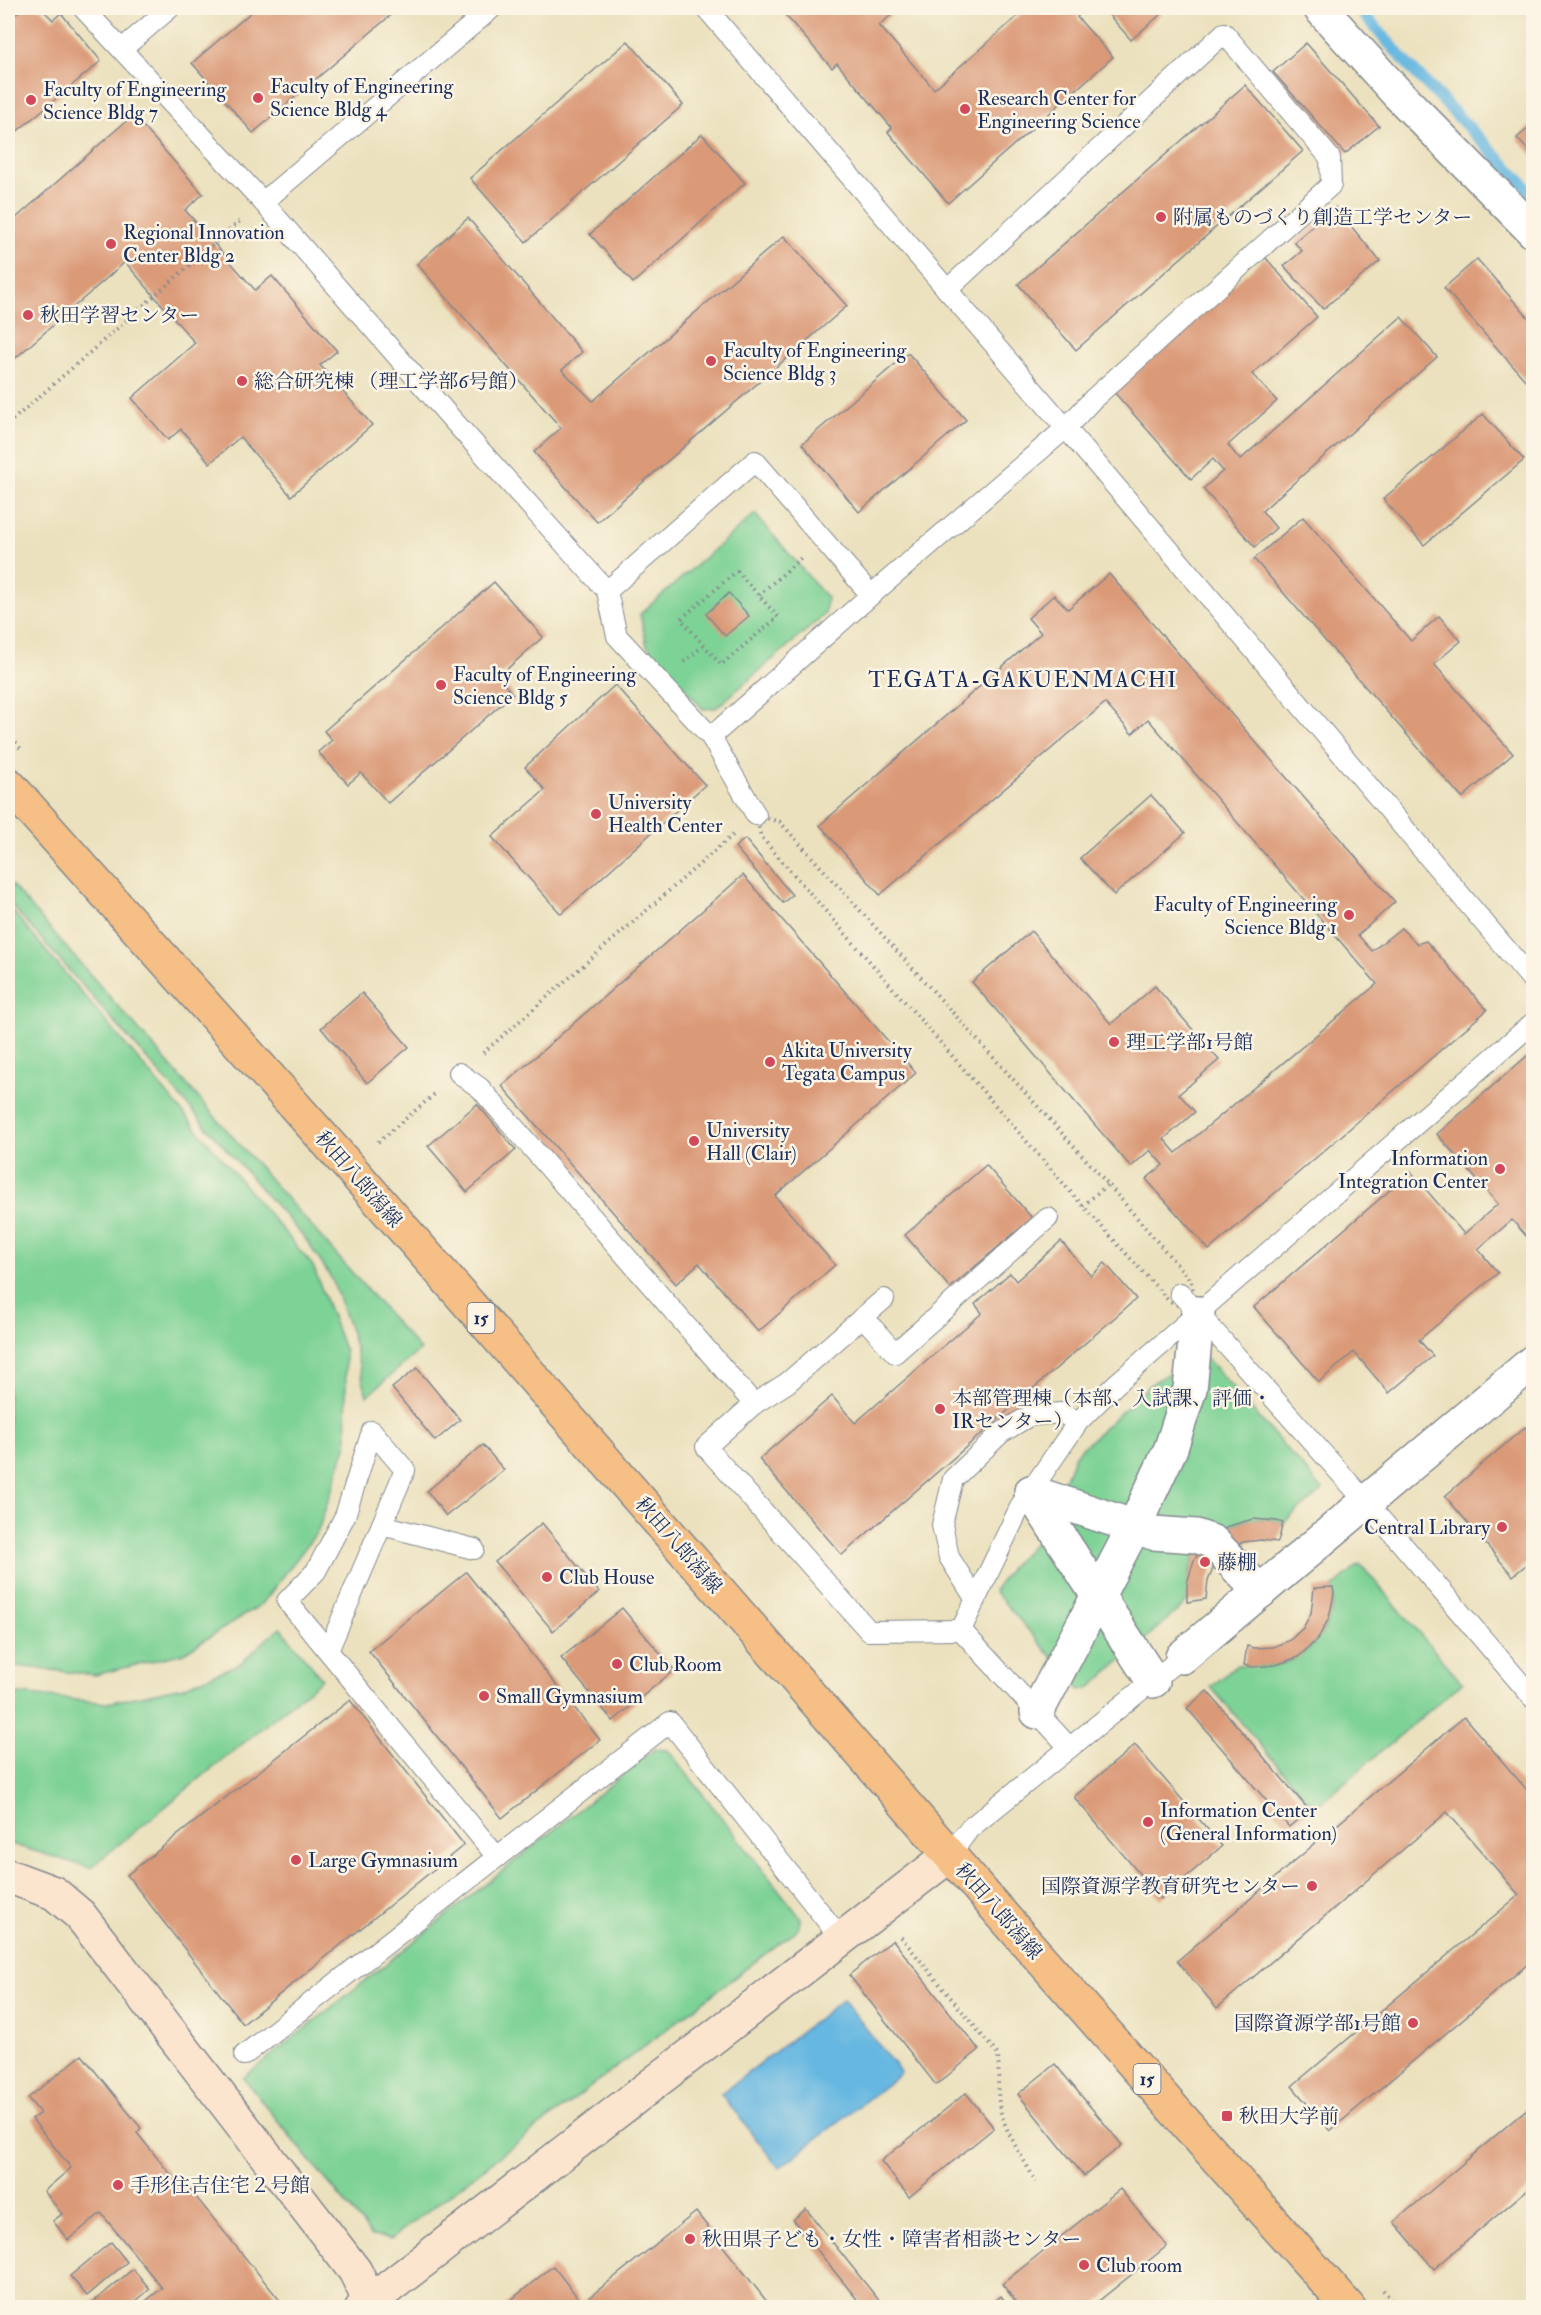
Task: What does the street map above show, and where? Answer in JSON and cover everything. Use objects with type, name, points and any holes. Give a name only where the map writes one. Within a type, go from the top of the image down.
[{"type":"main road","name":"秋田八郎潟線","points":[[8,784],[367,1187],[950,1855],[1349,2307]]},
{"type":"street","points":[[1320,8],[1396,92],[1533,232]]},
{"type":"street","points":[[1037,1712],[1134,1527],[1172,1448],[1190,1389],[1189,1303]]},
{"type":"street","points":[[1182,1657],[1533,1361]]},
{"type":"street","points":[[1031,1492],[1153,1533],[1196,1536],[1213,1542],[1260,1592]]},
{"type":"street","points":[[1031,1492],[1153,1680]]},
{"type":"street","points":[[8,1876],[54,1893],[80,1915],[355,2271],[369,2305],[950,1855]]},
{"type":"lane","points":[[83,8],[263,202],[450,417],[607,591],[617,636],[711,737],[752,819]]},
{"type":"lane","points":[[122,50],[170,8]]},
{"type":"lane","points":[[263,202],[492,8]]},
{"type":"lane","points":[[706,8],[1066,428],[1533,982]]},
{"type":"lane","points":[[711,737],[871,595],[1066,428],[1093,399],[1331,185],[1330,158],[1224,33],[947,290]]},
{"type":"lane","points":[[607,591],[755,461],[871,595]]},
{"type":"lane","points":[[962,1630],[1021,1505],[1078,1422],[1116,1384],[1189,1303],[1533,1022]]},
{"type":"lane","points":[[459,1073],[480,1088],[754,1404]]},
{"type":"lane","points":[[863,1317],[895,1353],[1048,1218]]},
{"type":"lane","points":[[884,1299],[787,1383],[754,1404],[706,1447],[870,1631],[962,1630],[1069,1747]]},
{"type":"lane","points":[[1189,1303],[1366,1502],[1533,1699]]},
{"type":"lane","points":[[976,1600],[949,1557],[942,1525],[953,1479],[1001,1433],[1029,1416],[1061,1413],[1078,1422]]},
{"type":"lane","points":[[328,1651],[405,1470],[372,1431],[345,1516],[316,1571],[287,1601],[328,1651],[497,1857]]},
{"type":"lane","points":[[382,1525],[474,1549]]},
{"type":"lane","points":[[950,1855],[969,1829],[1182,1657]]},
{"type":"lane","points":[[244,2055],[670,1722],[842,1940]]},
{"type":"path","points":[[8,424],[263,202]]},
{"type":"path","points":[[759,595],[823,539]]},
{"type":"path","points":[[737,571],[759,595],[778,617],[721,665],[681,620],[737,571]]},
{"type":"path","points":[[761,837],[1083,1206],[1170,1302],[1189,1303],[1191,1281],[1108,1184],[780,822]]},
{"type":"path","points":[[373,1146],[738,831]]},
{"type":"path","points":[[1083,1206],[1108,1184]]},
{"type":"path","points":[[880,1911],[998,2055],[1000,2072],[997,2091],[1001,2116],[1036,2182]]},
{"type":"green space","points":[[755,514],[827,598],[825,614],[716,708],[703,709],[647,646],[640,614]]},
{"type":"green space","points":[[8,881],[420,1350],[367,1396],[352,1336],[332,1279],[307,1241],[8,901]]},
{"type":"green space","points":[[8,906],[313,1266],[345,1352],[347,1444],[318,1531],[262,1604],[184,1653],[95,1675],[8,1665]]},
{"type":"green space","points":[[1201,1352],[1323,1490],[1283,1523],[1257,1519],[1244,1521],[1219,1531],[1208,1540],[1193,1561],[1188,1582],[1187,1602],[1089,1689],[1080,1689],[994,1591],[1012,1565],[1043,1535],[1075,1455],[1151,1384]]},
{"type":"green space","points":[[1360,1564],[1462,1683],[1314,1808],[1211,1687],[1237,1665],[1260,1666],[1287,1662],[1310,1647],[1326,1626],[1331,1613],[1333,1587]]},
{"type":"green space","points":[[280,1627],[322,1679],[90,1868],[8,1843],[8,1701],[19,1694],[107,1703],[183,1687],[241,1663]]},
{"type":"green space","points":[[655,1749],[668,1750],[801,1918],[798,1929],[391,2239],[372,2236],[243,2078]]},
{"type":"water","points":[[843,1999],[901,2073],[779,2168],[721,2094]]},
{"type":"building","name":"Faculty of Engineering Science Bldg 7","points":[[23,8],[41,8],[53,20],[61,13],[101,61],[8,139],[8,21]]},
{"type":"building","name":"Faculty of Engineering Science Bldg 4","points":[[256,8],[399,8],[253,133],[192,63]]},
{"type":"building","name":"Research Center for Engineering Science","points":[[779,8],[900,8],[879,25],[934,89],[1027,8],[1087,8],[1077,17],[1113,57],[948,203],[888,132],[892,128],[837,63],[832,68]]},
{"type":"building","name":"Research Center for Engineering Science","points":[[1103,8],[1168,8],[1131,40]]},
{"type":"building","points":[[628,41],[683,105],[526,242],[470,178]]},
{"type":"building","points":[[1306,43],[1379,126],[1345,154],[1273,72]]},
{"type":"building","name":"附属ものづくり創造工学センター","points":[[1245,85],[1303,151],[1076,350],[1018,284]]},
{"type":"building","points":[[133,115],[203,194],[185,210],[255,290],[272,276],[337,351],[320,365],[372,425],[291,496],[240,437],[210,463],[181,429],[168,440],[132,398],[195,343],[125,262],[11,362],[8,358],[8,225]]},
{"type":"building","points":[[1534,123],[1534,157],[1517,138]]},
{"type":"building","points":[[702,134],[745,183],[633,283],[590,234]]},
{"type":"building","points":[[1335,207],[1380,261],[1323,309],[1284,266],[1302,251],[1294,242]]},
{"type":"building","name":"Faculty of Engineering Science Bldg 3","points":[[468,218],[582,352],[562,370],[593,401],[784,236],[847,306],[597,522],[534,452],[561,428],[417,264]]},
{"type":"building","points":[[1265,257],[1317,317],[1252,374],[1277,401],[1228,445],[1240,460],[1401,317],[1437,357],[1262,511],[1276,528],[1255,547],[1203,489],[1223,471],[1213,459],[1191,479],[1113,391]]},
{"type":"building","points":[[1477,259],[1534,324],[1534,390],[1444,288]]},
{"type":"building","points":[[908,353],[966,420],[859,512],[802,444]]},
{"type":"building","points":[[1483,414],[1524,460],[1424,545],[1383,499]]},
{"type":"building","points":[[1303,517],[1411,641],[1439,616],[1461,641],[1434,664],[1513,754],[1462,798],[1254,559]]},
{"type":"building","name":"Faculty of Engineering Science Bldg 1","points":[[1109,574],[1395,902],[1358,935],[1372,951],[1401,928],[1417,944],[1426,941],[1487,1010],[1209,1250],[1146,1179],[1163,1165],[1150,1150],[1131,1167],[972,982],[1031,931],[1111,1024],[1155,986],[1219,1060],[1179,1094],[1195,1112],[1164,1139],[1176,1153],[1377,984],[1148,719],[1132,734],[1105,703],[880,895],[820,825],[1041,633],[1028,618],[1054,595],[1068,609]]},
{"type":"building","name":"Faculty of Engineering Science Bldg 5","points":[[494,582],[543,637],[498,677],[513,694],[388,803],[361,773],[348,784],[318,752],[332,740],[324,731]]},
{"type":"building","points":[[729,593],[749,616],[725,636],[706,614]]},
{"type":"building","name":"University Health Center","points":[[615,685],[705,785],[561,914],[492,837],[545,790],[525,767]]},
{"type":"building","points":[[1151,795],[1185,833],[1114,895],[1080,858]]},
{"type":"building","points":[[745,839],[792,895],[783,903],[735,847]]},
{"type":"building","name":"University Hall (Clair)","points":[[743,875],[916,1073],[775,1196],[835,1265],[758,1332],[699,1263],[676,1284],[502,1086]]},
{"type":"building","points":[[362,993],[409,1047],[367,1083],[321,1028]]},
{"type":"building","points":[[1534,1050],[1534,1245],[1512,1220],[1478,1249],[1498,1273],[1419,1340],[1433,1356],[1389,1393],[1354,1352],[1319,1382],[1254,1307],[1411,1172],[1464,1234],[1498,1204],[1437,1134]]},
{"type":"building","points":[[477,1104],[516,1150],[467,1192],[428,1146]]},
{"type":"building","points":[[986,1165],[1032,1218],[950,1288],[905,1235]]},
{"type":"building","name":"本部管理棟（本部、入試課、評価・ IRセンター）","points":[[1061,1241],[1091,1276],[1105,1263],[1136,1299],[842,1555],[759,1459],[832,1396],[855,1423],[982,1313],[975,1304],[1010,1273],[1016,1281]]},
{"type":"building","points":[[417,1368],[460,1420],[435,1441],[392,1388]]},
{"type":"building","name":"Central Library","points":[[1525,1427],[1534,1437],[1534,1558],[1513,1576],[1445,1496]]},
{"type":"building","points":[[483,1445],[504,1470],[446,1516],[427,1491]]},
{"type":"building","name":"藤棚","points":[[1253,1519],[1283,1523],[1278,1542],[1261,1540],[1243,1542],[1228,1550],[1215,1564],[1208,1581],[1206,1599],[1187,1602],[1187,1583],[1194,1560],[1208,1541],[1229,1526]]},
{"type":"building","name":"Club House","points":[[542,1523],[599,1592],[553,1631],[495,1562]]},
{"type":"building","name":"Small Gymnasium","points":[[466,1572],[600,1740],[502,1818],[369,1651]]},
{"type":"building","points":[[1333,1587],[1334,1594],[1329,1618],[1317,1640],[1298,1657],[1276,1665],[1252,1667],[1244,1665],[1247,1646],[1273,1647],[1290,1640],[1303,1628],[1311,1613],[1314,1588]]},
{"type":"building","name":"Club Room","points":[[622,1608],[674,1670],[613,1721],[561,1658]]},
{"type":"building","points":[[1207,1691],[1309,1810],[1289,1827],[1187,1708]]},
{"type":"building","name":"Large Gymnasium","points":[[350,1700],[464,1845],[243,2024],[127,1875]]},
{"type":"building","points":[[1464,1717],[1534,1798],[1534,1959],[1330,2131],[1292,2086],[1519,1895],[1447,1812],[1217,2008],[1177,1961]]},
{"type":"building","name":"Information Center (General Information)","points":[[1135,1745],[1222,1846],[1161,1899],[1074,1797]]},
{"type":"building","points":[[893,1940],[979,2050],[936,2085],[849,1975]]},
{"type":"building","name":"手形住吉住宅２号館","points":[[82,2055],[141,2128],[137,2133],[175,2180],[179,2176],[286,2308],[180,2308],[175,2301],[167,2308],[137,2308],[162,2288],[101,2213],[68,2240],[53,2221],[62,2214],[44,2191],[71,2168],[32,2119],[40,2113],[28,2098]]},
{"type":"building","points":[[1055,2064],[1122,2145],[1084,2176],[1018,2094]]},
{"type":"building","points":[[966,2093],[994,2128],[909,2197],[881,2161]]},
{"type":"building","points":[[1534,2103],[1534,2184],[1434,2269],[1394,2222]]},
{"type":"building","name":"Club room","points":[[1120,2189],[1167,2246],[1090,2308],[1021,2308],[1002,2284]]},
{"type":"building","points":[[806,2209],[885,2308],[864,2308],[793,2220]]},
{"type":"building","name":"秋田県子ども・女性・障害者相談センター","points":[[696,2212],[772,2308],[501,2308],[553,2266],[582,2303]]},
{"type":"building","points":[[111,2242],[127,2262],[87,2296],[70,2276]]},
{"type":"building","points":[[133,2269],[150,2289],[128,2308],[96,2308],[92,2303]]},
{"type":"building","points":[[1001,2296],[1010,2308],[987,2308]]},
{"type":"waterway","points":[[1358,8],[1413,70],[1534,195]]},
{"type":"place","name":"Faculty of Engineering Science Bldg 4","points":[[258,98]]},
{"type":"place","name":"Faculty of Engineering Science Bldg 7","points":[[31,100]]},
{"type":"place","name":"Research Center for Engineering Science","points":[[965,109]]},
{"type":"place","name":"附属ものづくり創造工学センター","points":[[1161,217]]},
{"type":"place","name":"Regional Innovation Center Bldg 2","points":[[111,244]]},
{"type":"place","name":"秋田学習センター","points":[[28,315]]},
{"type":"place","name":"Faculty of Engineering Science Bldg 3","points":[[711,361]]},
{"type":"place","name":"総合研究棟 （理工学部6号館）","points":[[242,381]]},
{"type":"place","name":"Faculty of Engineering Science Bldg 5","points":[[441,685]]},
{"type":"place","name":"University Health Center","points":[[596,814]]},
{"type":"place","name":"Faculty of Engineering Science Bldg 1","points":[[1349,915]]},
{"type":"place","name":"理工学部1号館","points":[[1114,1042]]},
{"type":"place","name":"Akita University Tegata Campus","points":[[770,1062]]},
{"type":"place","name":"University Hall (Clair)","points":[[694,1141]]},
{"type":"place","name":"Information Integration Center","points":[[1500,1169]]},
{"type":"place","name":"本部管理棟（本部、入試課、評価・ IRセンター）","points":[[940,1409]]},
{"type":"place","name":"Central Library","points":[[1502,1527]]},
{"type":"place","name":"藤棚","points":[[1205,1562]]},
{"type":"place","name":"Club House","points":[[547,1577]]},
{"type":"place","name":"Club Room","points":[[617,1664]]},
{"type":"place","name":"Small Gymnasium","points":[[484,1696]]},
{"type":"place","name":"Information Center (General Information)","points":[[1148,1822]]},
{"type":"place","name":"Large Gymnasium","points":[[296,1860]]},
{"type":"place","name":"国際資源学教育研究センター","points":[[1312,1886]]},
{"type":"place","name":"国際資源学部1号館","points":[[1413,2023]]},
{"type":"place","name":"秋田大学前","points":[[1227,2116]]},
{"type":"place","name":"手形住吉住宅２号館","points":[[118,2185]]},
{"type":"place","name":"秋田県子ども・女性・障害者相談センター","points":[[690,2239]]},
{"type":"place","name":"Club room","points":[[1084,2265]]},
{"type":"district","name":"TEGATA-GAKUENMACHI","points":[[1023,679]]}]
